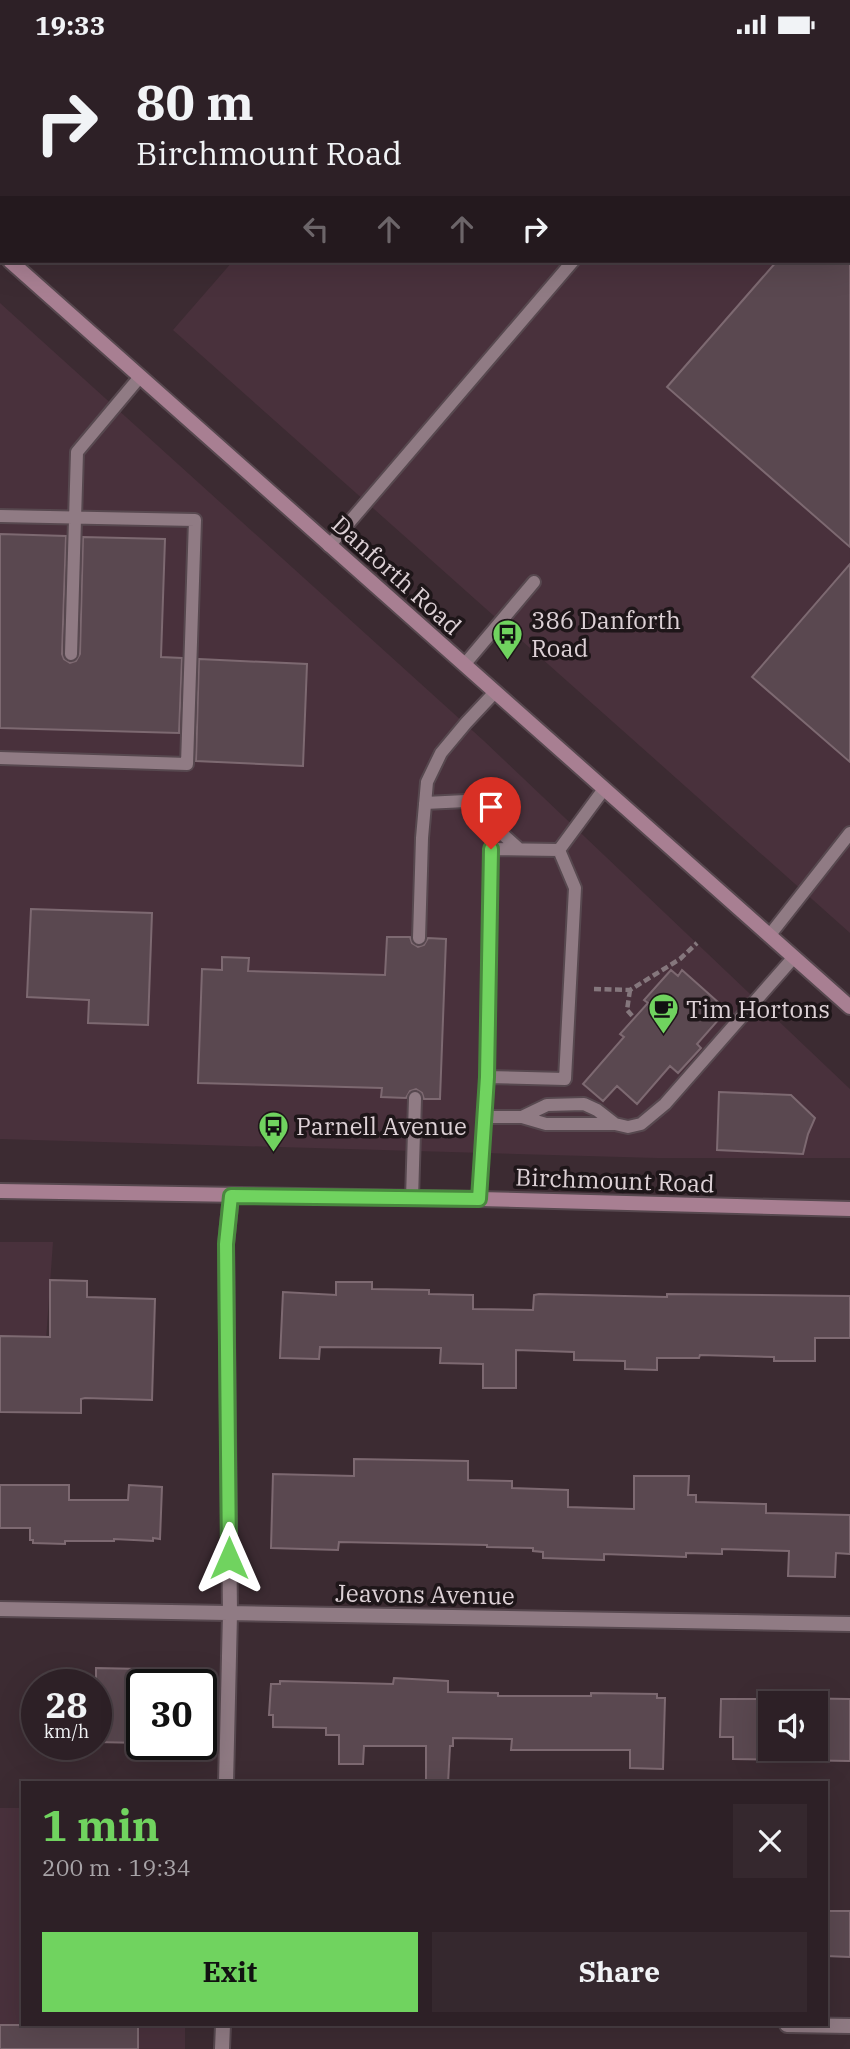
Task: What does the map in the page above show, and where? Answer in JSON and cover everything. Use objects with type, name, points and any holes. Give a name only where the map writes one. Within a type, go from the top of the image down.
[{"type":"main road","name":"Danforth Road","points":[[12,263],[850,1007]]},
{"type":"main road","name":"Birchmount Road","points":[[0,1191],[479,1199],[850,1209]]},
{"type":"street","points":[[226,1781],[230,1613],[226,1244],[231,1196]]},
{"type":"street","name":"Jeavons Avenue","points":[[0,1609],[850,1624]]},
{"type":"street","points":[[222,2049],[223,2026]]},
{"type":"street","points":[[828,2026],[850,2026]]},
{"type":"lane","points":[[329,546],[571,263]]},
{"type":"lane","points":[[71,654],[77,452],[139,378]]},
{"type":"lane","points":[[0,516],[195,520],[187,764],[0,758]]},
{"type":"lane","points":[[464,665],[534,582]]},
{"type":"lane","points":[[419,937],[422,838],[427,782],[441,753],[495,692]]},
{"type":"lane","points":[[559,850],[604,789]]},
{"type":"lane","points":[[425,803],[466,801],[519,849]]},
{"type":"lane","points":[[769,936],[850,833]]},
{"type":"lane","points":[[479,1199],[487,1077],[491,849],[559,850]]},
{"type":"lane","points":[[487,1077],[565,1079],[575,888],[559,850]]},
{"type":"lane","points":[[485,1117],[522,1117],[546,1124],[615,1124],[628,1127],[642,1124],[665,1104],[794,957]]},
{"type":"lane","points":[[412,1199],[415,1098]]},
{"type":"lane","points":[[522,1117],[547,1105],[584,1104],[615,1124]]},
{"type":"path","points":[[594,989],[630,990],[680,959],[697,943]]},
{"type":"path","points":[[630,990],[627,1010],[634,1018]]},
{"type":"shaded area","points":[[231,263],[850,263],[850,933],[173,330]]},
{"type":"shaded area","points":[[0,303],[484,741],[850,1089],[850,1158],[657,1158],[0,1139]]},
{"type":"shaded area","points":[[0,1242],[53,1242],[41,1411],[0,1410]]},
{"type":"shaded area","points":[[0,1808],[21,1808],[21,2026],[185,2026],[185,2049],[0,2049]]},
{"type":"building","points":[[775,263],[850,263],[850,547],[667,387]]},
{"type":"building","points":[[0,534],[66,536],[62,654],[70,663],[76,661],[80,654],[83,537],[165,539],[161,657],[182,658],[179,733],[0,728]]},
{"type":"building","points":[[850,564],[850,762],[752,677]]},
{"type":"building","points":[[199,659],[307,664],[303,766],[196,761]]},
{"type":"building","points":[[31,909],[152,913],[148,1025],[88,1023],[89,1000],[27,997]]},
{"type":"building","points":[[387,937],[410,937],[412,943],[418,947],[424,945],[428,938],[446,939],[440,1099],[424,1099],[422,1093],[416,1089],[410,1091],[406,1098],[381,1097],[382,1088],[198,1083],[202,969],[222,970],[222,957],[249,958],[248,971],[385,975]]},
{"type":"building","name":"Tim Hortons","points":[[671,970],[678,976],[682,970],[727,1010],[697,1044],[701,1048],[678,1073],[670,1066],[637,1104],[617,1086],[603,1101],[583,1084],[624,1037],[620,1034],[648,1003],[644,1000]]},
{"type":"building","points":[[719,1092],[791,1095],[815,1118],[803,1154],[717,1150]]},
{"type":"building","points":[[50,1280],[87,1281],[87,1297],[155,1299],[152,1400],[85,1398],[81,1399],[81,1413],[0,1412],[0,1336],[50,1337]]},
{"type":"building","points":[[336,1282],[372,1282],[372,1289],[429,1290],[429,1294],[473,1295],[473,1309],[533,1310],[534,1295],[539,1294],[667,1297],[667,1294],[850,1296],[850,1338],[815,1338],[815,1361],[774,1361],[774,1357],[700,1355],[699,1358],[657,1358],[657,1370],[625,1369],[625,1361],[574,1360],[574,1352],[516,1350],[516,1388],[483,1388],[483,1364],[440,1363],[441,1348],[320,1347],[319,1359],[280,1358],[283,1292],[336,1295]]},
{"type":"building","points":[[354,1459],[468,1461],[468,1480],[512,1481],[512,1488],[568,1490],[568,1507],[634,1509],[634,1476],[689,1476],[688,1495],[696,1495],[696,1502],[766,1504],[766,1513],[850,1515],[850,1554],[836,1553],[835,1577],[788,1576],[789,1551],[722,1549],[722,1554],[686,1553],[686,1557],[604,1554],[604,1560],[543,1558],[543,1552],[533,1551],[533,1548],[487,1545],[339,1542],[338,1550],[271,1548],[273,1474],[354,1476]]},
{"type":"building","points":[[0,1485],[69,1485],[69,1500],[128,1500],[129,1485],[162,1487],[160,1539],[33,1543],[33,1540],[30,1540],[30,1528],[0,1528]]},
{"type":"building","points":[[96,1668],[142,1669],[126,1669],[126,1743],[112,1742],[112,1669]]},
{"type":"building","points":[[394,1678],[448,1681],[448,1692],[498,1693],[498,1696],[657,1694],[657,1698],[665,1698],[663,1769],[630,1768],[630,1750],[511,1750],[512,1739],[453,1738],[448,1781],[426,1781],[426,1746],[364,1746],[363,1764],[339,1764],[339,1735],[326,1735],[326,1728],[273,1727],[273,1715],[269,1715],[271,1684],[280,1684],[280,1681],[393,1684]]},
{"type":"building","points":[[721,1699],[758,1699],[758,1759],[733,1759],[733,1737],[720,1737]]},
{"type":"building","points":[[828,1699],[850,1699],[850,1761],[828,1761]]},
{"type":"building","points":[[828,1911],[850,1911],[850,1957],[828,1956]]},
{"type":"building","points":[[0,2025],[138,2026],[138,2049],[0,2049]]},
{"type":"place","name":"386 Danforth Road","points":[[508,661]]},
{"type":"place","name":"Tim Hortons","points":[[663,1036]]},
{"type":"place","name":"Parnell Avenue","points":[[273,1153]]},
{"type":"route","points":[[229,1558],[226,1244],[231,1196],[479,1199],[487,1077],[491,849]]}]
